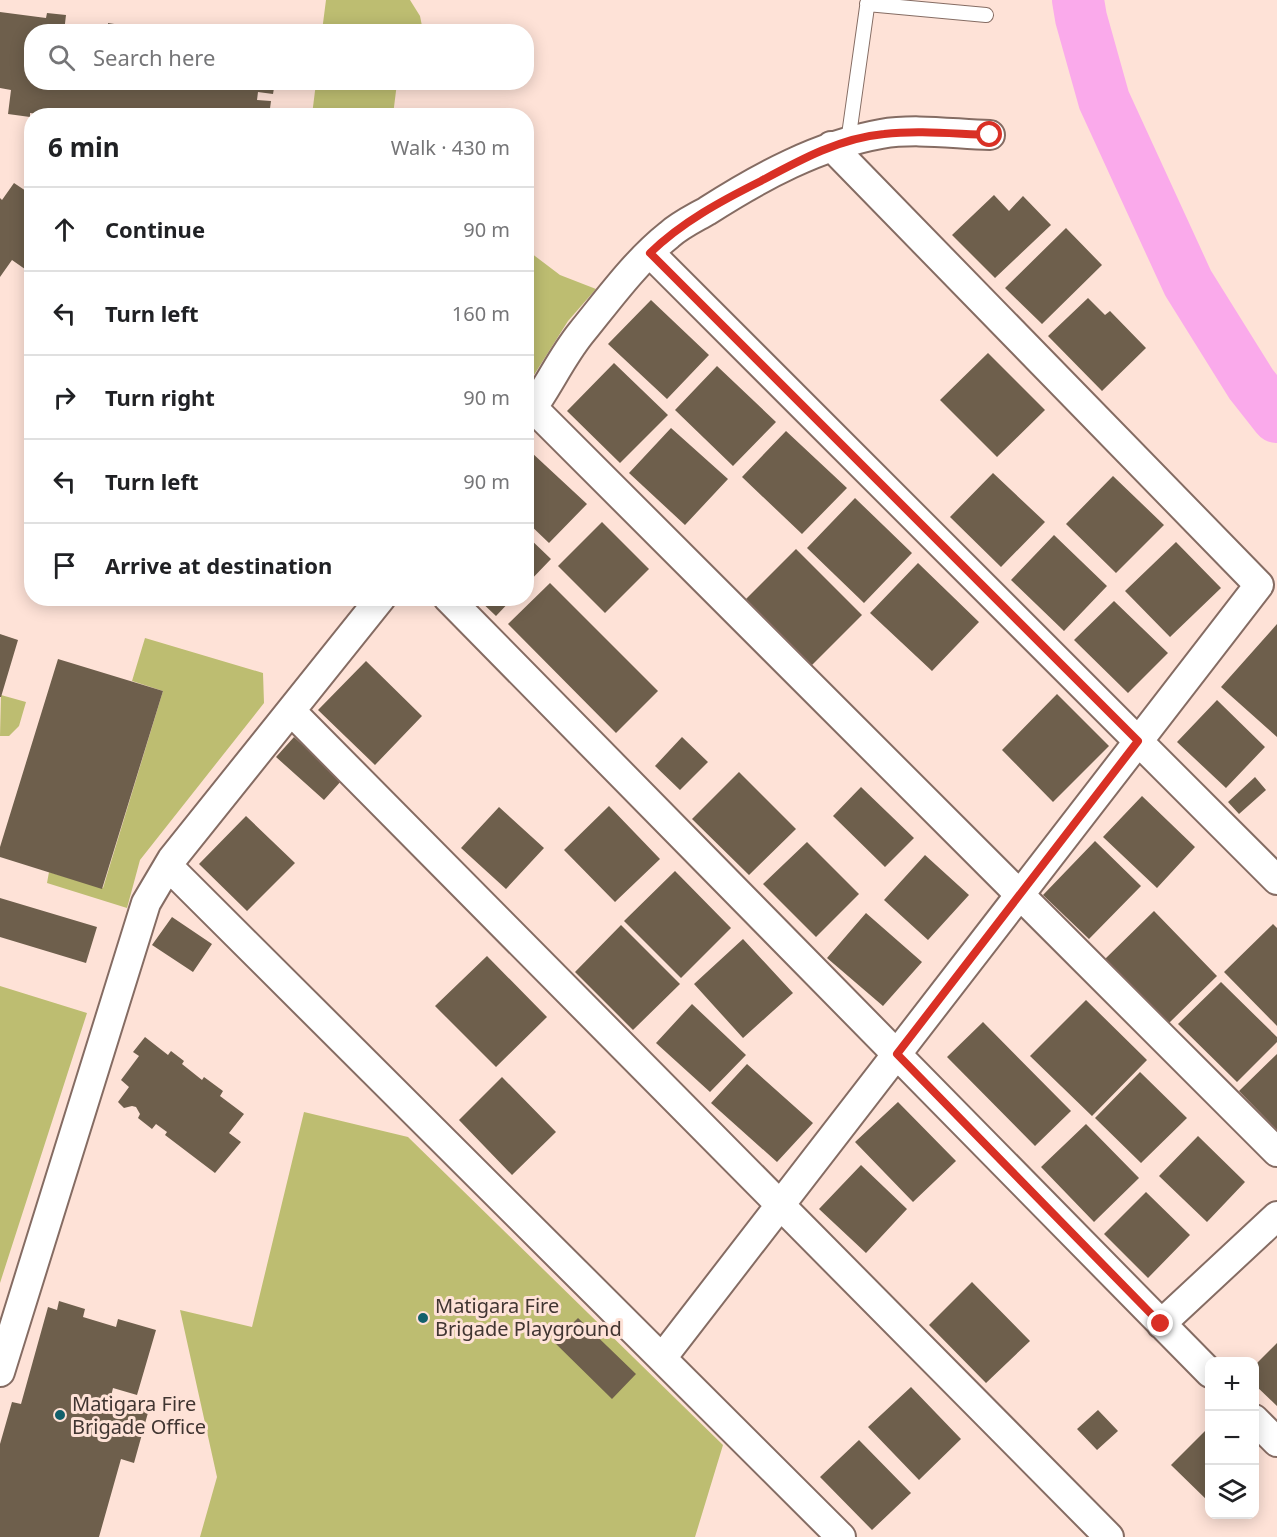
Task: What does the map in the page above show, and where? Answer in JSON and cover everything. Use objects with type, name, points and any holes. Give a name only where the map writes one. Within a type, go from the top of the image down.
[{"type":"street","points":[[534,406],[579,336],[650,253],[670,234],[723,201],[795,162],[840,144],[882,134],[921,132],[990,135]]},
{"type":"street","points":[[662,1358],[1259,585],[840,144]]},
{"type":"street","points":[[650,253],[1277,880]]},
{"type":"street","points":[[534,416],[1277,1152]]},
{"type":"street","points":[[0,1372],[143,912],[153,888],[168,866],[375,606]]},
{"type":"street","points":[[456,606],[1205,1369]]},
{"type":"street","points":[[291,711],[1109,1537]]},
{"type":"street","points":[[168,866],[841,1537]]},
{"type":"street","points":[[1161,1324],[1277,1216]]},
{"type":"street","points":[[1259,1424],[1277,1442]]},
{"type":"lane","points":[[840,144],[867,2],[986,15]]},
{"type":"shaded area","points":[[326,0],[410,0],[420,16],[422,24],[323,24]]},
{"type":"shaded area","points":[[315,90],[396,90],[394,108],[313,108]]},
{"type":"shaded area","points":[[534,255],[560,275],[596,289],[568,321],[534,375]]},
{"type":"shaded area","points":[[145,638],[263,673],[264,703],[140,860],[127,908],[47,883],[49,872],[103,888],[163,691],[132,681]]},
{"type":"shaded area","points":[[1,695],[26,702],[19,726],[9,736],[0,736]]},
{"type":"shaded area","points":[[0,986],[87,1013],[0,1283]]},
{"type":"shaded area","name":"Matigara Fire Brigade Playground","points":[[304,1112],[408,1137],[723,1445],[695,1537],[200,1537],[217,1477],[180,1310],[252,1327]]},
{"type":"building","points":[[0,12],[46,18],[47,13],[66,15],[65,24],[24,24],[24,90],[274,90],[273,94],[258,92],[257,100],[271,101],[270,108],[24,108],[24,116],[8,114],[11,90],[0,88]]},
{"type":"building","points":[[14,183],[24,190],[24,268],[12,260],[0,277],[0,198],[2,200]]},
{"type":"building","points":[[994,195],[1009,211],[1023,196],[1051,225],[995,278],[952,235]]},
{"type":"building","points":[[1066,228],[1102,265],[1042,324],[1005,288]]},
{"type":"building","points":[[1088,298],[1105,315],[1110,311],[1146,348],[1102,391],[1048,336]]},
{"type":"building","points":[[651,300],[709,355],[667,399],[608,344]]},
{"type":"building","points":[[988,353],[1045,410],[997,457],[940,400]]},
{"type":"building","points":[[614,363],[668,415],[620,463],[567,411]]},
{"type":"building","points":[[717,366],[776,422],[733,466],[675,410]]},
{"type":"building","points":[[671,428],[728,479],[685,525],[629,473]]},
{"type":"building","points":[[786,431],[847,488],[802,534],[742,477]]},
{"type":"building","points":[[534,455],[587,504],[549,543],[534,529]]},
{"type":"building","points":[[993,473],[1045,522],[1001,567],[950,517]]},
{"type":"building","points":[[1113,476],[1164,525],[1116,573],[1066,524]]},
{"type":"building","points":[[855,498],[912,553],[864,603],[807,548]]},
{"type":"building","points":[[602,522],[649,569],[605,613],[558,566]]},
{"type":"building","points":[[1054,535],[1107,586],[1064,631],[1011,580]]},
{"type":"building","points":[[1176,542],[1221,588],[1170,637],[1125,591]]},
{"type":"building","points":[[534,543],[551,559],[534,577]]},
{"type":"building","points":[[796,549],[862,615],[812,665],[746,599]]},
{"type":"building","points":[[918,563],[979,622],[932,671],[870,613]]},
{"type":"building","points":[[550,583],[658,691],[616,733],[508,624],[526,606],[534,606],[534,599]]},
{"type":"building","points":[[1114,601],[1168,653],[1128,693],[1074,640]]},
{"type":"building","points":[[485,606],[505,606],[496,616]]},
{"type":"building","points":[[1277,624],[1277,737],[1221,687]]},
{"type":"building","points":[[0,634],[18,640],[1,697],[0,697]]},
{"type":"building","points":[[58,659],[163,691],[102,889],[0,857],[0,847]]},
{"type":"building","points":[[366,661],[422,716],[375,765],[318,710]]},
{"type":"building","points":[[1057,694],[1109,746],[1053,802],[1002,750]]},
{"type":"building","points":[[1217,700],[1265,747],[1226,788],[1177,742]]},
{"type":"building","points":[[294,737],[342,780],[324,800],[276,757]]},
{"type":"building","points":[[682,737],[708,762],[680,790],[655,766]]},
{"type":"building","points":[[739,772],[796,829],[749,875],[692,819]]},
{"type":"building","points":[[1255,777],[1266,790],[1239,814],[1228,802]]},
{"type":"building","points":[[861,787],[914,838],[885,867],[833,816]]},
{"type":"building","points":[[1142,796],[1195,847],[1157,888],[1103,837]]},
{"type":"building","points":[[609,806],[660,859],[615,902],[564,850]]},
{"type":"building","points":[[499,807],[544,848],[506,889],[461,848]]},
{"type":"building","points":[[246,816],[295,863],[247,911],[199,864]]},
{"type":"building","points":[[1095,841],[1141,886],[1089,939],[1043,895]]},
{"type":"building","points":[[807,842],[859,894],[816,937],[763,884]]},
{"type":"building","points":[[925,855],[969,895],[928,940],[884,900]]},
{"type":"building","points":[[675,871],[731,928],[681,978],[624,921]]},
{"type":"building","points":[[0,898],[97,927],[86,963],[0,937]]},
{"type":"building","points":[[1154,911],[1217,976],[1169,1023],[1105,959]]},
{"type":"building","points":[[866,913],[922,962],[883,1006],[827,958]]},
{"type":"building","points":[[172,917],[212,944],[193,972],[152,945]]},
{"type":"building","points":[[1273,924],[1277,928],[1277,1026],[1224,972]]},
{"type":"building","points":[[621,925],[680,984],[633,1030],[575,972]]},
{"type":"building","points":[[743,939],[793,993],[743,1038],[694,984]]},
{"type":"building","points":[[487,956],[547,1017],[496,1067],[435,1006]]},
{"type":"building","points":[[1221,982],[1277,1037],[1277,1042],[1237,1082],[1178,1024]]},
{"type":"building","points":[[1086,1000],[1147,1060],[1092,1116],[1030,1056]]},
{"type":"building","points":[[692,1004],[746,1055],[710,1092],[656,1043]]},
{"type":"building","points":[[983,1022],[1071,1111],[1035,1146],[947,1057]]},
{"type":"building","points":[[145,1037],[168,1055],[171,1051],[184,1061],[182,1064],[202,1080],[204,1077],[223,1091],[220,1096],[244,1114],[229,1133],[241,1142],[215,1173],[165,1135],[167,1132],[156,1124],[152,1129],[138,1118],[140,1114],[136,1107],[124,1108],[118,1102],[129,1087],[121,1080],[139,1056],[133,1052]]},
{"type":"building","points":[[1277,1054],[1277,1130],[1239,1091]]},
{"type":"building","points":[[747,1064],[813,1123],[777,1162],[711,1103]]},
{"type":"building","points":[[1140,1072],[1187,1118],[1141,1163],[1095,1118]]},
{"type":"building","points":[[502,1077],[556,1132],[512,1175],[459,1120]]},
{"type":"building","points":[[898,1102],[956,1161],[913,1202],[855,1142]]},
{"type":"building","points":[[1086,1124],[1139,1178],[1094,1222],[1041,1167]]},
{"type":"building","points":[[1198,1136],[1245,1182],[1207,1222],[1159,1176]]},
{"type":"building","points":[[861,1165],[907,1209],[866,1253],[819,1209]]},
{"type":"building","points":[[1146,1192],[1190,1235],[1148,1278],[1104,1234]]},
{"type":"building","points":[[972,1282],[1030,1341],[986,1383],[929,1325]]},
{"type":"building","points":[[59,1301],[85,1309],[83,1317],[116,1327],[118,1319],[156,1330],[137,1395],[113,1388],[110,1400],[149,1409],[134,1463],[121,1459],[99,1537],[0,1537],[0,1444],[12,1402],[21,1404],[48,1307],[57,1310]]},
{"type":"building","points":[[578,1318],[636,1374],[612,1399],[554,1342]]},
{"type":"building","points":[[1277,1343],[1277,1406],[1259,1389],[1259,1361]]},
{"type":"building","points":[[911,1387],[961,1439],[919,1480],[868,1427]]},
{"type":"building","points":[[1098,1410],[1118,1431],[1097,1450],[1077,1429]]},
{"type":"building","points":[[1205,1431],[1205,1498],[1171,1465]]},
{"type":"building","points":[[859,1440],[911,1493],[872,1530],[820,1477]]},
{"type":"waterway","points":[[1078,0],[1104,100],[1188,283],[1251,384],[1277,417]]},
{"type":"place","name":"Matigara Fire Brigade Playground","points":[[423,1318]]},
{"type":"place","name":"Matigara Fire Brigade Office","points":[[60,1415]]},
{"type":"route","points":[[990,135],[921,132],[882,134],[831,146],[795,162],[723,201],[670,234],[650,253],[1138,741],[897,1054],[1161,1324]]}]
